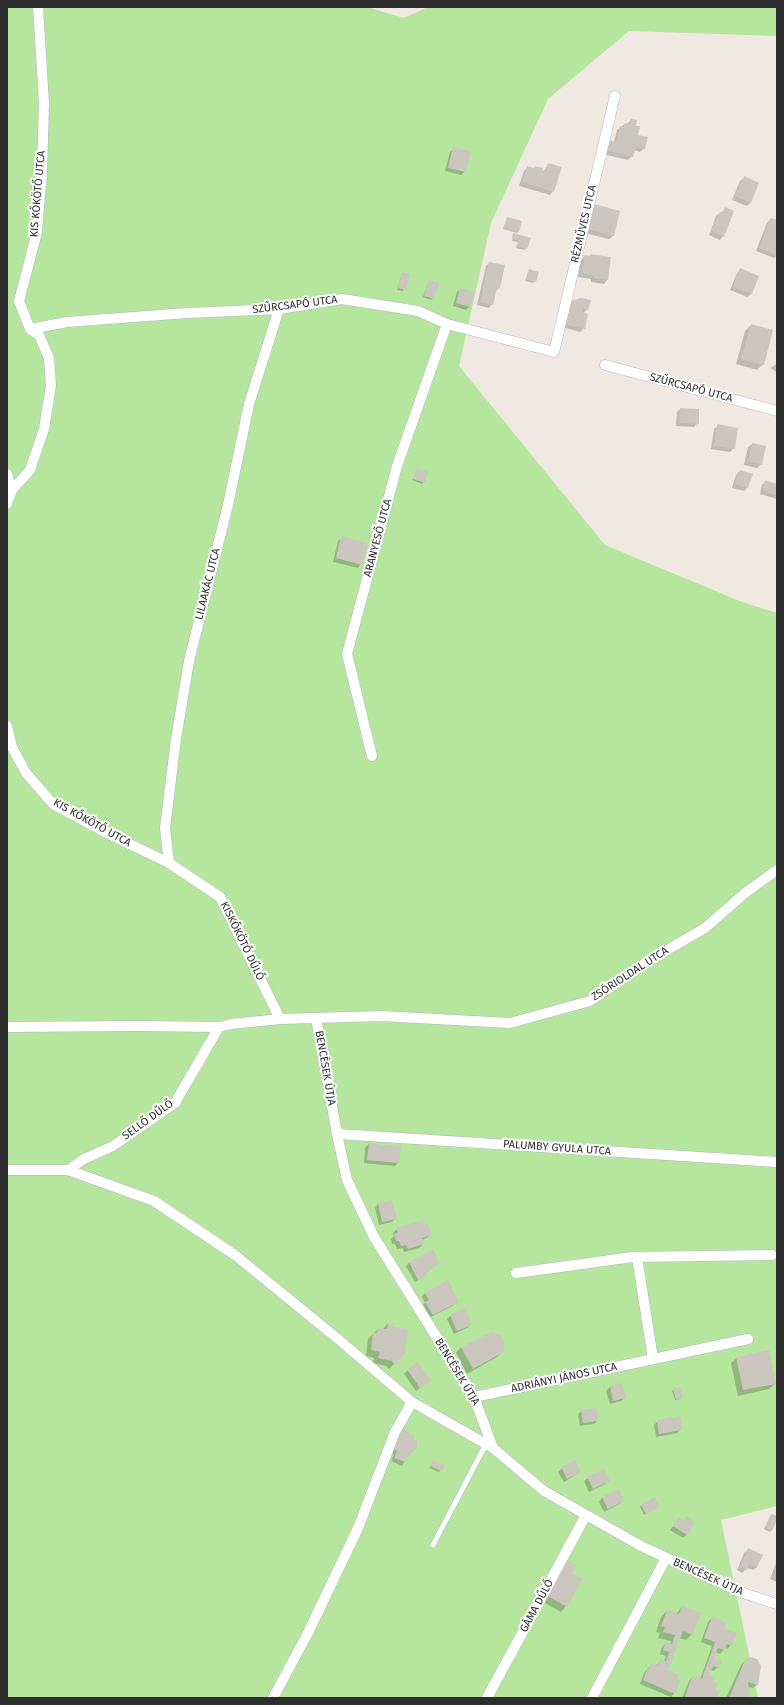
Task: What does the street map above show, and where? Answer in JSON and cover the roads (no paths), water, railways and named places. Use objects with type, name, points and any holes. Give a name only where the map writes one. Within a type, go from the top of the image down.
[{"type":"street","name":"KIS KŐKÖTŐ UTCA","points":[[7,504],[12,490],[30,470],[44,429],[51,385],[49,358],[39,335],[30,329],[19,300],[37,232],[42,173],[44,103],[38,7]]},
{"type":"street","name":"RÉZMŰVES UTCA","points":[[554,352],[616,96]]},
{"type":"street","name":"SZŰRCSAPÓ UTCA","points":[[30,329],[67,322],[187,313],[279,309],[342,299],[418,310],[447,324],[554,352]]},
{"type":"street","name":"LILAAKÁC UTCA","points":[[169,863],[165,828],[176,739],[189,661],[228,505],[249,404],[279,309]]},
{"type":"street","name":"ARANYESŐ UTCA","points":[[372,756],[347,654],[396,466],[447,324]]},
{"type":"street","name":"SZŰRCSAPÓ UTCA","points":[[605,365],[777,411]]},
{"type":"street","points":[[7,474],[12,490]]},
{"type":"street","name":"KIS KŐKÖTŐ UTCA","points":[[7,726],[12,747],[26,773],[53,804],[107,833],[169,863]]},
{"type":"street","name":"KISKŐKÖTŐ DŰLŐ","points":[[169,863],[220,897],[280,1019]]},
{"type":"street","name":"ZSÓRIOLDAL UTCA","points":[[7,1027],[219,1027],[231,1024],[280,1019],[381,1016],[510,1023],[590,1001],[645,963],[705,928],[745,893],[777,870]]},
{"type":"street","name":"BENCÉSEK ÚTJA","points":[[316,1018],[336,1134],[347,1180],[374,1237],[474,1397],[490,1446],[544,1491],[641,1546],[744,1593],[777,1604]]},
{"type":"street","name":"SELLŐ DŰLŐ","points":[[68,1170],[84,1159],[119,1142],[175,1103],[219,1027]]},
{"type":"street","name":"PALUMBY GYULA UTCA","points":[[336,1134],[777,1162]]},
{"type":"street","points":[[7,1170],[68,1170],[154,1201],[235,1255],[338,1338],[412,1402],[490,1446]]},
{"type":"street","points":[[516,1273],[637,1257],[772,1255]]},
{"type":"street","points":[[637,1257],[653,1359]]},
{"type":"street","name":"ADRIÁNYI JÁNOS UTCA","points":[[474,1397],[748,1339]]},
{"type":"street","points":[[273,1698],[308,1633],[358,1528],[395,1432],[412,1402]]},
{"type":"street","name":"GÁMA DŰLŐ","points":[[487,1698],[586,1515]]},
{"type":"street","points":[[592,1698],[666,1558]]},
{"type":"lane","points":[[433,1545],[490,1446]]}]
